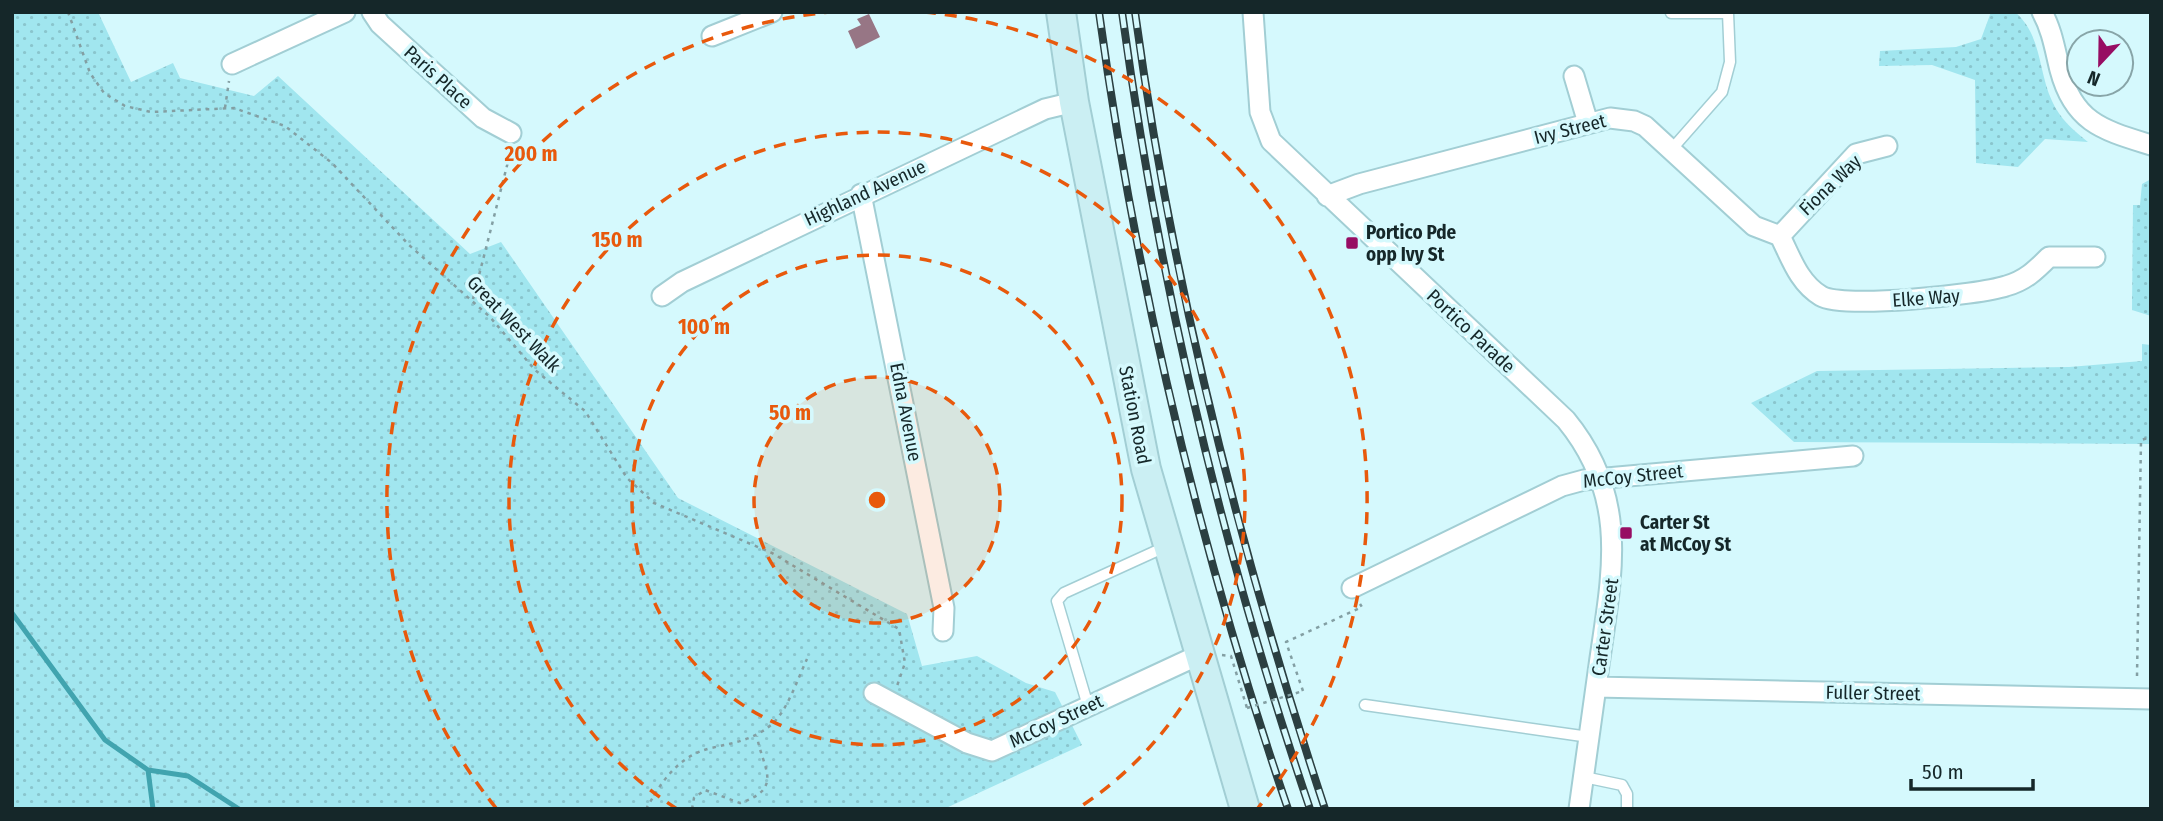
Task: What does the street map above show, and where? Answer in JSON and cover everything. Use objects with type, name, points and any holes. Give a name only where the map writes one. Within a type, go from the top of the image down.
[{"type":"main road","name":"Station Road","points":[[1060,12],[1074,102],[1146,469],[1245,809]]},
{"type":"street","points":[[232,64],[345,12]]},
{"type":"street","name":"Paris Place","points":[[372,12],[380,24],[483,118],[511,133]]},
{"type":"street","points":[[712,36],[772,12]]},
{"type":"street","name":"Portico Parade","points":[[1253,12],[1260,112],[1264,128],[1280,153],[1566,420],[1582,439],[1602,477]]},
{"type":"street","points":[[2042,12],[2050,26],[2061,73],[2072,101],[2084,117],[2097,127],[2151,145]]},
{"type":"street","points":[[1574,75],[1588,123]]},
{"type":"street","name":"Highland Avenue","points":[[662,296],[682,282],[861,194],[1045,109],[1074,102]]},
{"type":"street","name":"Ivy Street","points":[[1327,196],[1359,184],[1610,117],[1634,121],[1671,150],[1754,226],[1780,236]]},
{"type":"street","name":"Fiona Way","points":[[1780,236],[1856,154],[1887,146]]},
{"type":"street","name":"Edna Avenue","points":[[861,194],[944,608],[943,631]]},
{"type":"street","name":"Elke Way","points":[[1780,236],[1802,281],[1823,298],[1862,303],[1966,295],[2007,286],[2028,277],[2049,257],[2095,257]]},
{"type":"street","name":"McCoy Street","points":[[1352,588],[1562,486],[1602,477],[1853,456]]},
{"type":"street","name":"Carter Street","points":[[1579,809],[1613,569],[1612,522],[1602,477]]},
{"type":"street","name":"McCoy Street","points":[[882,698],[967,743],[992,751],[1201,654]]},
{"type":"street","name":"Fuller Street","points":[[1596,687],[2151,699]]},
{"type":"lane","points":[[1671,13],[1728,13],[1730,61],[1722,92],[1671,150]]},
{"type":"lane","points":[[1088,706],[1058,601],[1064,593],[1168,546]]},
{"type":"lane","points":[[1365,705],[1589,737]]},
{"type":"lane","points":[[1584,778],[1622,785],[1627,794],[1627,809]]},
{"type":"path","name":"Great West Walk","points":[[68,12],[90,73],[104,93],[125,106],[151,112],[225,108],[260,116],[285,127],[332,163],[409,244],[473,300],[535,370],[585,411],[627,478],[654,502],[772,553],[899,629],[905,663],[882,698]]},
{"type":"path","points":[[225,108],[232,64]]},
{"type":"path","points":[[473,300],[511,158],[511,133]]},
{"type":"path","points":[[2137,676],[2141,440],[2151,437]]},
{"type":"path","points":[[1236,667],[1247,708],[1303,691],[1286,642],[1362,607],[1352,588]]},
{"type":"path","points":[[646,809],[666,776],[677,765],[708,749],[757,736],[780,715],[807,659]]},
{"type":"path","points":[[692,809],[694,798],[705,790],[740,803],[760,792],[768,779],[768,768],[757,736]]},
{"type":"shaded area","points":[[12,12],[98,12],[131,82],[173,63],[180,78],[254,96],[278,76],[470,254],[501,242],[678,498],[907,614],[922,666],[977,656],[1026,683],[1055,692],[1082,745],[944,809],[12,809]]},
{"type":"shaded area","points":[[1991,12],[2015,12],[2024,21],[2035,42],[2047,90],[2055,107],[2067,124],[2088,142],[2045,139],[2018,167],[1976,163],[1975,80],[1932,65],[1879,66],[1880,51],[1956,47],[1981,39]]},
{"type":"shaded area","points":[[2151,179],[2151,316],[2132,310],[2133,205],[2140,205],[2142,184]]},
{"type":"shaded area","points":[[2142,344],[2151,345],[2151,444],[1794,442],[1751,403],[1817,371],[2069,367],[2142,361]]},
{"type":"building","points":[[869,14],[880,37],[856,49],[848,31],[861,25],[857,19]]},
{"type":"waterway","points":[[12,613],[105,740],[148,770],[153,809]]},
{"type":"waterway","points":[[148,770],[188,776],[239,809]]},
{"type":"railway","points":[[1099,12],[1132,214],[1174,415],[1227,614],[1288,809]]},
{"type":"railway","points":[[1122,12],[1155,214],[1197,415],[1249,613],[1310,809]]},
{"type":"railway","points":[[1135,12],[1168,215],[1212,415],[1264,613],[1325,809]]},
{"type":"place","name":"Portico Pde opp Ivy St","points":[[1352,243]]},
{"type":"place","name":"Carter St at McCoy St","points":[[1626,533]]}]
